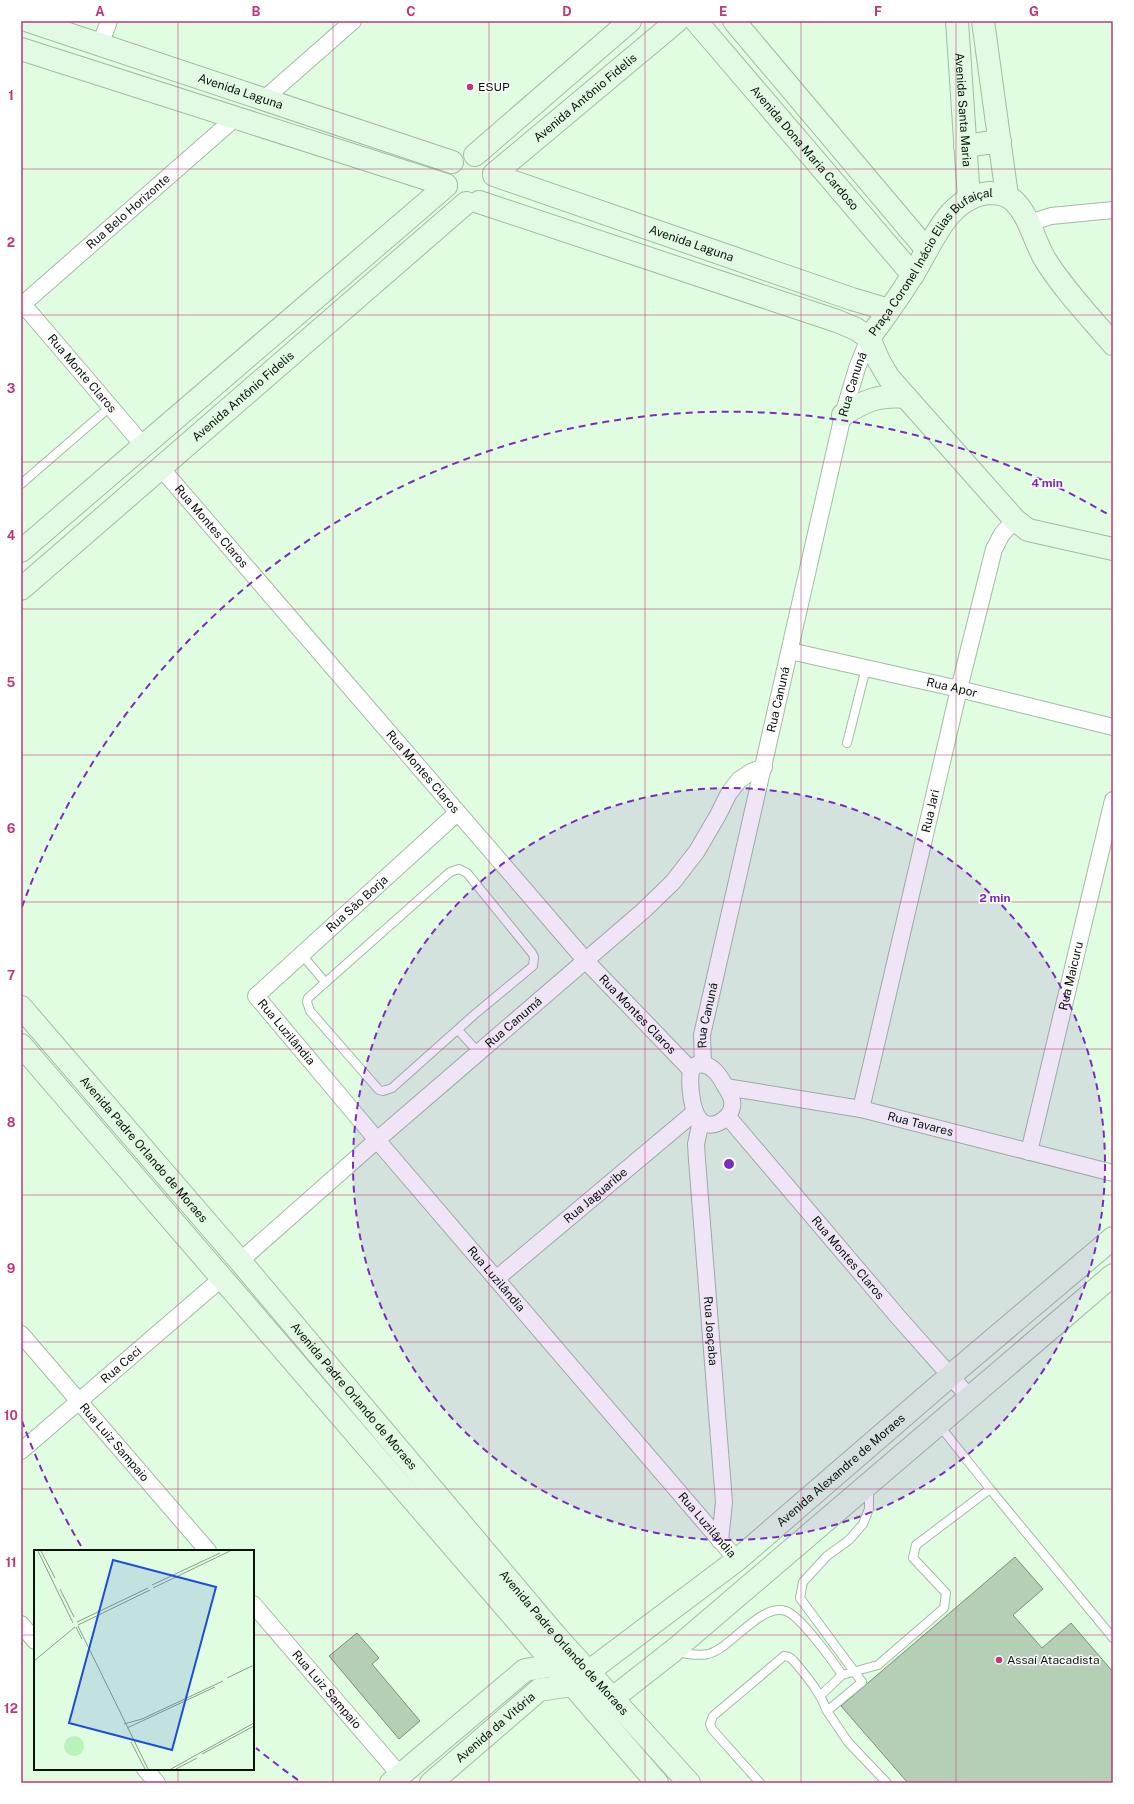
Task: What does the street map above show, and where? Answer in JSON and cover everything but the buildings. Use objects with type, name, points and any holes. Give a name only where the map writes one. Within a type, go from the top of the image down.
[{"type":"main road","name":"Avenida Laguna","points":[[29,21],[452,162]]},
{"type":"main road","points":[[475,155],[630,21]]},
{"type":"main road","name":"Avenida Antônio Fidelis","points":[[494,174],[677,21]]},
{"type":"main road","name":"Avenida Dona Maria Cardoso","points":[[696,21],[913,275]]},
{"type":"main road","points":[[734,21],[927,250]]},
{"type":"main road","name":"Avenida Santa Maria","points":[[957,21],[969,199]]},
{"type":"main road","points":[[983,21],[1007,196]]},
{"type":"main road","points":[[21,49],[234,119],[446,186]]},
{"type":"main road","points":[[965,146],[1000,141]]},
{"type":"main road","points":[[472,203],[486,197],[492,191],[494,174],[488,162],[475,155],[467,154],[459,157],[447,168],[445,177],[446,186],[453,197],[837,321],[856,329],[870,338]]},
{"type":"main road","name":"Avenida Laguna","points":[[494,174],[852,300],[889,310]]},
{"type":"main road","points":[[21,551],[446,186]]},
{"type":"main road","name":"Praça Coronel Inácio Elias Bufaiçal","points":[[1113,344],[1060,283],[1045,259],[1021,209],[1007,196],[994,193],[983,194],[969,199],[946,219],[913,275],[870,338],[879,361],[886,372],[906,397],[1015,520],[1028,530],[1113,549]]},
{"type":"main road","name":"Avenida Antônio Fidelis","points":[[21,589],[472,203]]},
{"type":"main road","points":[[843,415],[869,400],[892,396],[906,397]]},
{"type":"main road","name":"Avenida Padre Orlando de Moraes","points":[[21,1007],[240,1261],[580,1678],[657,1783]]},
{"type":"main road","name":"Avenida Padre Orlando de Moraes","points":[[21,1045],[555,1665]]},
{"type":"main road","name":"Avenida Alexandre de Moraes","points":[[580,1678],[737,1560],[950,1376],[1113,1238]]},
{"type":"main road","points":[[613,1698],[673,1651],[1113,1276]]},
{"type":"main road","points":[[396,1779],[525,1670],[555,1665],[580,1678]]},
{"type":"main road","name":"Avenida da Vitória","points":[[431,1783],[539,1690],[580,1678],[613,1698]]},
{"type":"main road","name":"Avenida Padre Orlando de Moraes","points":[[613,1698],[689,1783]]},
{"type":"street","points":[[100,45],[109,21]]},
{"type":"street","points":[[263,100],[353,21]]},
{"type":"street","name":"Rua Belo Horizonte","points":[[22,303],[234,119]]},
{"type":"street","points":[[1029,223],[1051,216],[1113,210]]},
{"type":"street","name":"Rua Monte Claros","points":[[22,303],[143,445]]},
{"type":"street","name":"Rua Canuná","points":[[697,1067],[702,1035],[843,415],[857,368],[870,338]]},
{"type":"street","name":"Rua Montes Claros","points":[[161,468],[586,961],[697,1067]]},
{"type":"street","name":"Rua Jari","points":[[861,1109],[959,689],[994,550],[1002,534],[1015,520]]},
{"type":"street","name":"Rua Apor","points":[[790,651],[959,689],[1113,727]]},
{"type":"street","name":"Rua Canumá","points":[[240,1261],[377,1140],[643,911],[673,882],[697,851],[718,816],[729,793],[738,780],[751,772],[764,767]]},
{"type":"street","name":"Rua Maicuru","points":[[1029,1152],[1113,800]]},
{"type":"street","name":"Rua São Borja","points":[[256,996],[457,813]]},
{"type":"street","name":"Rua Luzilândia","points":[[256,996],[377,1140],[737,1560]]},
{"type":"street","points":[[697,1067],[713,1069],[726,1087],[731,1097],[732,1107],[728,1117],[717,1124],[706,1124],[698,1117],[691,1089],[697,1067]]},
{"type":"street","name":"Rua Tavares","points":[[726,1087],[861,1109],[1113,1173]]},
{"type":"street","name":"Rua Jaguaribe","points":[[496,1279],[698,1117]]},
{"type":"street","name":"Rua Joaçaba","points":[[698,1117],[696,1144],[697,1160],[724,1502],[720,1541]]},
{"type":"street","name":"Rua Montes Claros","points":[[728,1117],[970,1398]]},
{"type":"street","name":"Rua Ceci","points":[[21,1451],[221,1279]]},
{"type":"street","name":"Rua Luiz Sampaio","points":[[21,1334],[207,1550]]},
{"type":"street","name":"Rua Luiz Sampaio","points":[[254,1605],[396,1779]]},
{"type":"street","points":[[21,1624],[34,1640]]},
{"type":"street","points":[[146,1770],[157,1783]]},
{"type":"lane","points":[[21,484],[110,407]]},
{"type":"lane","points":[[847,743],[866,668]]},
{"type":"lane","points":[[459,869],[463,870],[532,953],[534,962],[530,970],[458,1030],[392,1088],[383,1091],[378,1090],[307,1007],[308,998],[325,982],[450,872],[459,869]]},
{"type":"lane","points":[[302,955],[325,982]]},
{"type":"lane","points":[[458,1030],[479,1053]]},
{"type":"lane","points":[[938,1424],[1113,1638]]},
{"type":"lane","points":[[827,1711],[862,1682],[800,1598],[803,1582],[827,1556],[849,1540],[863,1524],[869,1510],[869,1484]]},
{"type":"lane","points":[[821,1695],[842,1675],[854,1670],[878,1665],[944,1608],[946,1593],[913,1558],[916,1546],[990,1489]]},
{"type":"lane","points":[[673,1651],[689,1654],[707,1654],[722,1648],[758,1618],[774,1610],[785,1611],[793,1616],[830,1656],[842,1675]]},
{"type":"lane","points":[[760,1783],[712,1729],[710,1724],[713,1716],[784,1656],[789,1656],[821,1695],[827,1711],[848,1742],[887,1783]]},
{"type":"place","name":"ESUP","points":[[470,87]]},
{"type":"place","name":"Assaí Atacadista","points":[[999,1660]]}]
